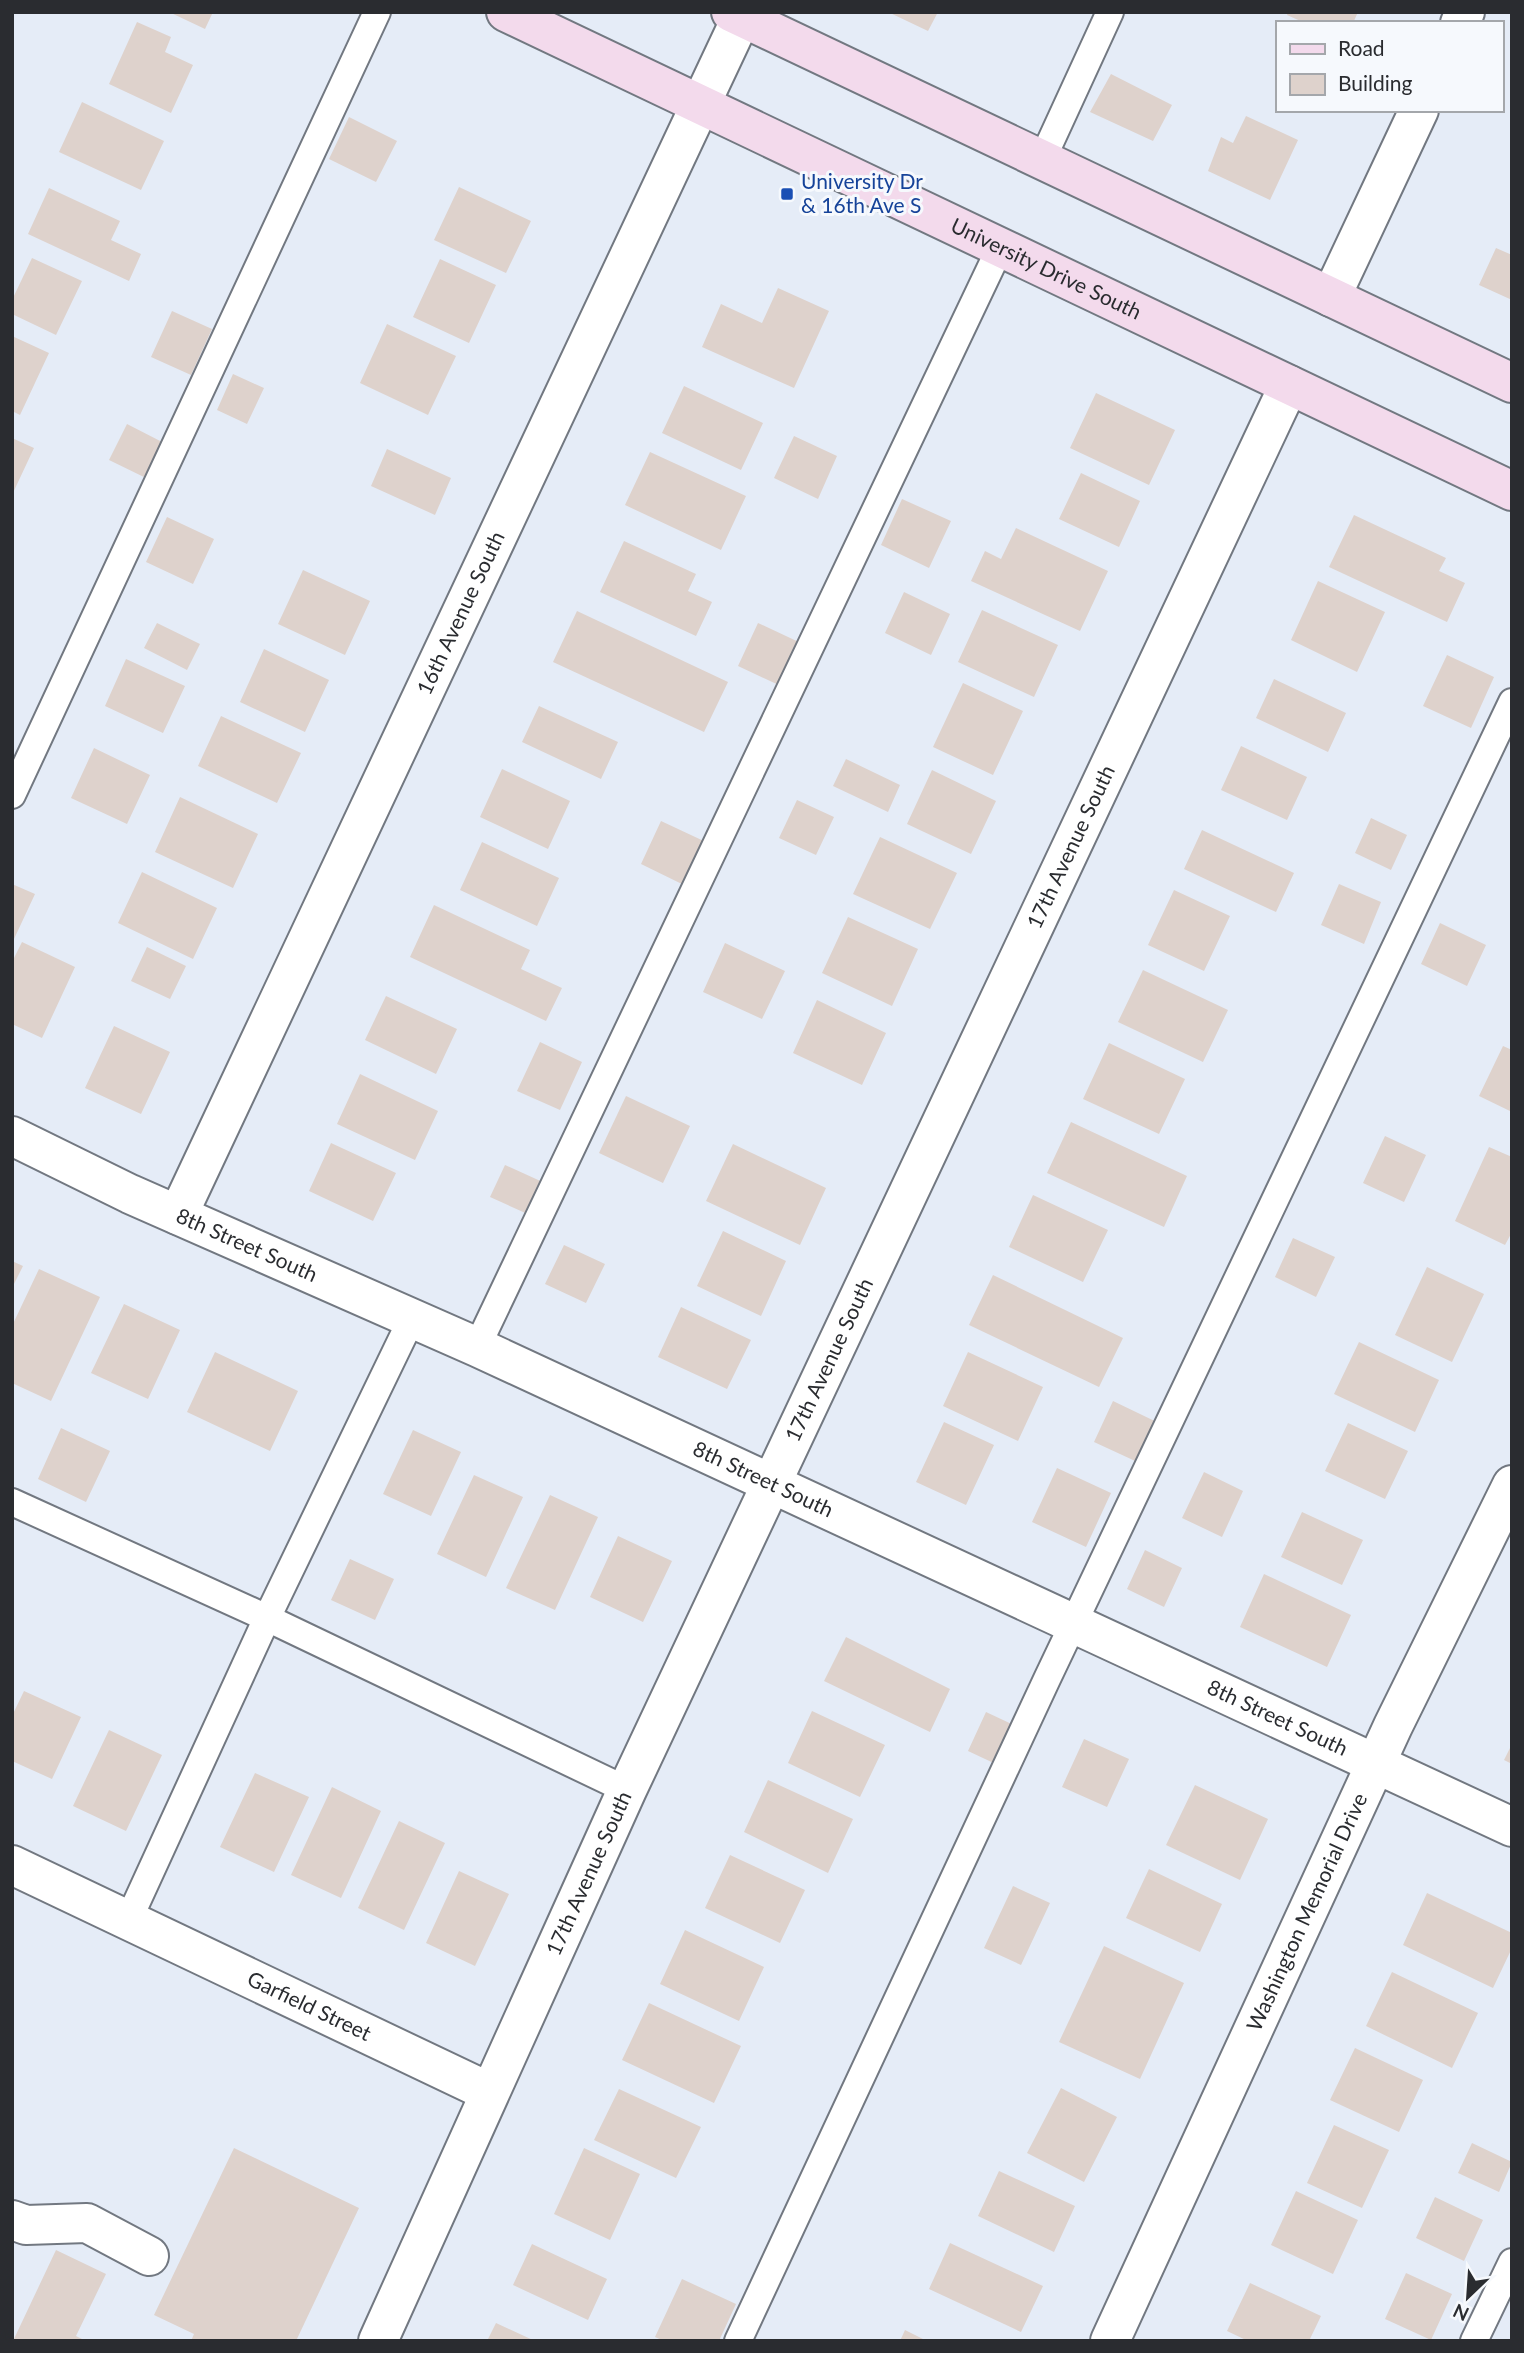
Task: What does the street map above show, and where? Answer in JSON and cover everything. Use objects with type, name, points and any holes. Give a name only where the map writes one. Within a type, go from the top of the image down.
[{"type":"main road","name":"University Drive South","points":[[506,12],[1512,491]]},
{"type":"main road","points":[[739,14],[1512,383]]},
{"type":"street","name":"16th Avenue South","points":[[178,1214],[700,105],[739,14]]},
{"type":"street","points":[[1331,297],[1418,112]]},
{"type":"street","name":"17th Avenue South","points":[[377,2341],[628,1790],[1289,385]]},
{"type":"street","name":"8th Street South","points":[[12,1136],[234,1242],[477,1347],[1512,1827]]},
{"type":"street","name":"Washington Memorial Drive","points":[[1110,2341],[1376,1764],[1512,1485]]},
{"type":"street","name":"Garfield Street","points":[[12,1865],[489,2092]]},
{"type":"street","points":[[12,2220],[26,2225],[87,2223],[149,2256]]},
{"type":"lane","points":[[12,795],[377,12]]},
{"type":"lane","points":[[1042,160],[1110,12]]},
{"type":"lane","points":[[477,1347],[1000,248]]},
{"type":"lane","points":[[738,2341],[1074,1624],[1512,702]]},
{"type":"lane","points":[[128,1921],[267,1618],[412,1318]]},
{"type":"lane","points":[[12,1502],[267,1618],[628,1790]]},
{"type":"lane","points":[[1474,2341],[1512,2262]]},
{"type":"building","points":[[169,12],[213,12],[205,29]]},
{"type":"building","points":[[888,12],[938,12],[928,31]]},
{"type":"building","points":[[1288,12],[1358,12],[1354,21],[1300,21],[1287,15]]},
{"type":"building","points":[[137,22],[171,37],[165,52],[193,65],[171,113],[109,84]]},
{"type":"building","points":[[1111,74],[1172,105],[1153,141],[1090,112]]},
{"type":"building","points":[[82,102],[164,141],[141,190],[59,152]]},
{"type":"building","points":[[1246,116],[1298,140],[1270,200],[1208,171],[1221,137],[1233,143]]},
{"type":"building","points":[[349,117],[397,141],[376,182],[329,159]]},
{"type":"building","points":[[459,187],[531,221],[506,273],[434,240]]},
{"type":"building","points":[[49,188],[120,221],[111,240],[141,254],[129,281],[28,234]]},
{"type":"building","points":[[1496,248],[1512,255],[1512,300],[1479,285]]},
{"type":"building","points":[[32,258],[82,281],[56,335],[12,314],[12,300]]},
{"type":"building","points":[[440,259],[496,285],[469,343],[413,317]]},
{"type":"building","points":[[778,288],[829,311],[794,388],[702,347],[721,304],[762,323]]},
{"type":"building","points":[[172,311],[212,329],[191,375],[151,357]]},
{"type":"building","points":[[387,324],[456,356],[428,415],[360,383]]},
{"type":"building","points":[[12,336],[49,353],[20,415],[12,411]]},
{"type":"building","points":[[233,374],[264,388],[247,424],[217,410]]},
{"type":"building","points":[[684,386],[763,423],[741,470],[662,433]]},
{"type":"building","points":[[1096,393],[1175,430],[1149,485],[1070,448]]},
{"type":"building","points":[[127,424],[166,444],[148,479],[109,460]]},
{"type":"building","points":[[794,436],[837,456],[818,499],[774,478]]},
{"type":"building","points":[[12,438],[34,448],[12,495]]},
{"type":"building","points":[[387,449],[451,478],[435,515],[371,486]]},
{"type":"building","points":[[650,452],[746,496],[721,550],[625,505]]},
{"type":"building","points":[[1081,473],[1140,501],[1119,547],[1059,519]]},
{"type":"building","points":[[902,499],[951,521],[929,568],[881,545]]},
{"type":"building","points":[[1354,515],[1446,558],[1439,571],[1465,583],[1447,622],[1329,567]]},
{"type":"building","points":[[167,517],[214,539],[193,584],[146,562]]},
{"type":"building","points":[[1016,528],[1108,571],[1080,631],[971,581],[985,551],[1001,559]]},
{"type":"building","points":[[624,541],[696,574],[688,591],[712,602],[696,636],[600,592]]},
{"type":"building","points":[[303,570],[370,601],[345,655],[278,624]]},
{"type":"building","points":[[1318,581],[1385,612],[1357,672],[1291,640]]},
{"type":"building","points":[[904,592],[950,614],[931,655],[885,633]]},
{"type":"building","points":[[982,610],[1058,645],[1034,697],[958,662]]},
{"type":"building","points":[[577,611],[728,682],[704,732],[553,662]]},
{"type":"building","points":[[157,623],[200,644],[187,670],[144,648]]},
{"type":"building","points":[[758,623],[803,644],[783,687],[738,666]]},
{"type":"building","points":[[264,649],[329,680],[305,732],[240,702]]},
{"type":"building","points":[[1447,655],[1494,677],[1471,728],[1423,706]]},
{"type":"building","points":[[126,659],[185,686],[163,733],[105,706]]},
{"type":"building","points":[[1274,679],[1346,713],[1328,752],[1256,718]]},
{"type":"building","points":[[963,683],[1023,711],[993,775],[933,747]]},
{"type":"building","points":[[539,706],[618,742],[601,779],[522,742]]},
{"type":"building","points":[[221,716],[301,753],[277,803],[198,766]]},
{"type":"building","points":[[1241,746],[1307,777],[1287,820],[1221,790]]},
{"type":"building","points":[[94,748],[150,775],[127,824],[71,798]]},
{"type":"building","points":[[846,759],[900,785],[888,812],[833,786]]},
{"type":"building","points":[[502,769],[570,801],[548,849],[480,817]]},
{"type":"building","points":[[932,770],[996,801],[971,854],[907,824]]},
{"type":"building","points":[[180,797],[258,834],[233,888],[155,852]]},
{"type":"building","points":[[797,800],[834,817],[816,855],[779,838]]},
{"type":"building","points":[[1371,818],[1407,835],[1391,870],[1355,853]]},
{"type":"building","points":[[661,821],[708,843],[688,887],[641,864]]},
{"type":"building","points":[[1202,830],[1294,873],[1276,912],[1184,869]]},
{"type":"building","points":[[880,837],[957,873],[930,929],[853,894]]},
{"type":"building","points":[[482,842],[559,878],[537,926],[460,890]]},
{"type":"building","points":[[142,872],[217,908],[193,959],[118,923]]},
{"type":"building","points":[[12,884],[35,894],[14,939],[12,938]]},
{"type":"building","points":[[1339,884],[1381,902],[1364,944],[1321,925]]},
{"type":"building","points":[[1174,890],[1230,916],[1204,971],[1148,945]]},
{"type":"building","points":[[434,905],[530,950],[521,969],[562,988],[546,1021],[410,957]]},
{"type":"building","points":[[848,917],[918,949],[892,1006],[822,973]]},
{"type":"building","points":[[1440,923],[1486,945],[1467,986],[1421,964]]},
{"type":"building","points":[[22,942],[75,967],[42,1038],[12,1024],[12,962]]},
{"type":"building","points":[[725,943],[785,971],[762,1019],[703,992]]},
{"type":"building","points":[[147,947],[186,966],[170,999],[131,981]]},
{"type":"building","points":[[1143,970],[1228,1010],[1203,1062],[1118,1022]]},
{"type":"building","points":[[386,996],[457,1029],[436,1074],[365,1040]]},
{"type":"building","points":[[817,1000],[886,1033],[862,1085],[793,1053]]},
{"type":"building","points":[[114,1026],[170,1052],[141,1114],[85,1088]]},
{"type":"building","points":[[540,1042],[582,1062],[560,1110],[517,1091]]},
{"type":"building","points":[[1109,1043],[1185,1079],[1159,1134],[1083,1099]]},
{"type":"building","points":[[1503,1046],[1512,1050],[1512,1112],[1479,1096]]},
{"type":"building","points":[[360,1074],[438,1111],[415,1160],[337,1124]]},
{"type":"building","points":[[626,1096],[690,1126],[663,1183],[599,1153]]},
{"type":"building","points":[[1071,1122],[1187,1176],[1164,1227],[1047,1173]]},
{"type":"building","points":[[1385,1136],[1426,1155],[1404,1202],[1363,1183]]},
{"type":"building","points":[[331,1143],[396,1173],[373,1221],[309,1191]]},
{"type":"building","points":[[733,1144],[826,1188],[800,1245],[706,1201]]},
{"type":"building","points":[[1489,1147],[1512,1157],[1512,1232],[1505,1245],[1455,1221]]},
{"type":"building","points":[[505,1165],[547,1184],[532,1216],[490,1197]]},
{"type":"building","points":[[1033,1195],[1108,1230],[1083,1282],[1009,1247]]},
{"type":"building","points":[[723,1231],[786,1261],[761,1316],[697,1286]]},
{"type":"building","points":[[1293,1238],[1335,1257],[1316,1297],[1275,1277]]},
{"type":"building","points":[[564,1245],[605,1264],[586,1303],[545,1284]]},
{"type":"building","points":[[12,1261],[23,1266],[12,1288]]},
{"type":"building","points":[[1427,1267],[1484,1294],[1452,1362],[1395,1335]]},
{"type":"building","points":[[39,1269],[100,1297],[51,1401],[12,1383],[12,1326]]},
{"type":"building","points":[[993,1275],[1123,1338],[1099,1387],[969,1325]]},
{"type":"building","points":[[124,1304],[180,1330],[148,1399],[91,1373]]},
{"type":"building","points":[[681,1307],[751,1340],[727,1389],[658,1357]]},
{"type":"building","points":[[1359,1342],[1439,1380],[1415,1432],[1334,1394]]},
{"type":"building","points":[[215,1352],[298,1391],[270,1451],[187,1412]]},
{"type":"building","points":[[968,1352],[1043,1387],[1018,1441],[943,1406]]},
{"type":"building","points":[[1113,1401],[1165,1426],[1146,1466],[1094,1442]]},
{"type":"building","points":[[944,1422],[994,1445],[966,1505],[916,1482]]},
{"type":"building","points":[[1348,1423],[1408,1451],[1385,1499],[1325,1471]]},
{"type":"building","points":[[61,1428],[110,1451],[86,1502],[38,1479]]},
{"type":"building","points":[[413,1430],[461,1452],[431,1516],[383,1494]]},
{"type":"building","points":[[1057,1468],[1111,1493],[1086,1547],[1032,1522]]},
{"type":"building","points":[[1204,1472],[1243,1491],[1222,1537],[1182,1518]]},
{"type":"building","points":[[474,1475],[523,1497],[486,1577],[437,1554]]},
{"type":"building","points":[[550,1495],[598,1517],[555,1610],[506,1588]]},
{"type":"building","points":[[1302,1512],[1363,1540],[1342,1585],[1281,1557]]},
{"type":"building","points":[[618,1536],[672,1561],[643,1622],[590,1597]]},
{"type":"building","points":[[1145,1550],[1182,1568],[1164,1607],[1127,1589]]},
{"type":"building","points":[[350,1559],[394,1579],[375,1620],[331,1600]]},
{"type":"building","points":[[1264,1574],[1351,1615],[1327,1667],[1240,1627]]},
{"type":"building","points":[[846,1637],[950,1689],[930,1732],[824,1681]]},
{"type":"building","points":[[24,1691],[81,1717],[52,1779],[12,1761],[12,1716]]},
{"type":"building","points":[[812,1711],[885,1745],[860,1797],[788,1763]]},
{"type":"building","points":[[986,1712],[1018,1727],[1000,1766],[968,1751]]},
{"type":"building","points":[[109,1730],[162,1755],[126,1831],[73,1806]]},
{"type":"building","points":[[1084,1739],[1129,1759],[1107,1807],[1062,1787]]},
{"type":"building","points":[[1512,1744],[1512,1764],[1504,1760]]},
{"type":"building","points":[[255,1773],[309,1797],[274,1872],[220,1847]]},
{"type":"building","points":[[768,1780],[853,1819],[828,1873],[744,1832]]},
{"type":"building","points":[[1195,1785],[1268,1819],[1240,1880],[1166,1845]]},
{"type":"building","points":[[332,1787],[381,1811],[341,1898],[291,1875]]},
{"type":"building","points":[[399,1821],[445,1843],[404,1930],[358,1908]]},
{"type":"building","points":[[730,1855],[805,1890],[780,1943],[705,1908]]},
{"type":"building","points":[[1149,1869],[1222,1904],[1200,1952],[1126,1918]]},
{"type":"building","points":[[459,1871],[509,1894],[475,1966],[426,1943]]},
{"type":"building","points":[[1013,1886],[1050,1903],[1021,1965],[984,1948]]},
{"type":"building","points":[[1427,1893],[1512,1933],[1512,1948],[1493,1988],[1403,1945]]},
{"type":"building","points":[[685,1930],[764,1967],[739,2021],[660,1984]]},
{"type":"building","points":[[1104,1946],[1184,1983],[1140,2079],[1059,2042]]},
{"type":"building","points":[[1392,1972],[1478,2013],[1452,2068],[1366,2026]]},
{"type":"building","points":[[649,2003],[741,2046],[714,2103],[622,2060]]},
{"type":"building","points":[[1355,2048],[1423,2080],[1399,2132],[1330,2100]]},
{"type":"building","points":[[1061,2088],[1117,2117],[1084,2182],[1027,2153]]},
{"type":"building","points":[[619,2089],[701,2127],[676,2178],[594,2140]]},
{"type":"building","points":[[1334,2125],[1389,2150],[1362,2208],[1307,2183]]},
{"type":"building","points":[[1472,2143],[1512,2162],[1499,2192],[1458,2173]]},
{"type":"building","points":[[234,2148],[359,2208],[296,2341],[191,2341],[194,2334],[154,2315]]},
{"type":"building","points":[[584,2148],[640,2174],[610,2240],[554,2214]]},
{"type":"building","points":[[999,2171],[1075,2206],[1054,2252],[978,2216]]},
{"type":"building","points":[[1296,2191],[1358,2220],[1333,2274],[1271,2245]]},
{"type":"building","points":[[1435,2197],[1483,2220],[1464,2261],[1416,2238]]},
{"type":"building","points":[[950,2243],[1043,2286],[1021,2332],[929,2289]]},
{"type":"building","points":[[532,2244],[607,2279],[588,2320],[513,2285]]},
{"type":"building","points":[[56,2250],[106,2274],[76,2336],[86,2341],[13,2341]]},
{"type":"building","points":[[1406,2273],[1452,2294],[1431,2340],[1385,2319]]},
{"type":"building","points":[[682,2279],[736,2304],[719,2341],[664,2341],[655,2337]]},
{"type":"building","points":[[1250,2283],[1321,2316],[1309,2341],[1248,2341],[1227,2331]]},
{"type":"building","points":[[496,2323],[535,2341],[487,2341]]},
{"type":"building","points":[[905,2330],[927,2341],[900,2341]]},
{"type":"place","name":"University Dr & 16th Ave S","points":[[787,194]]}]
